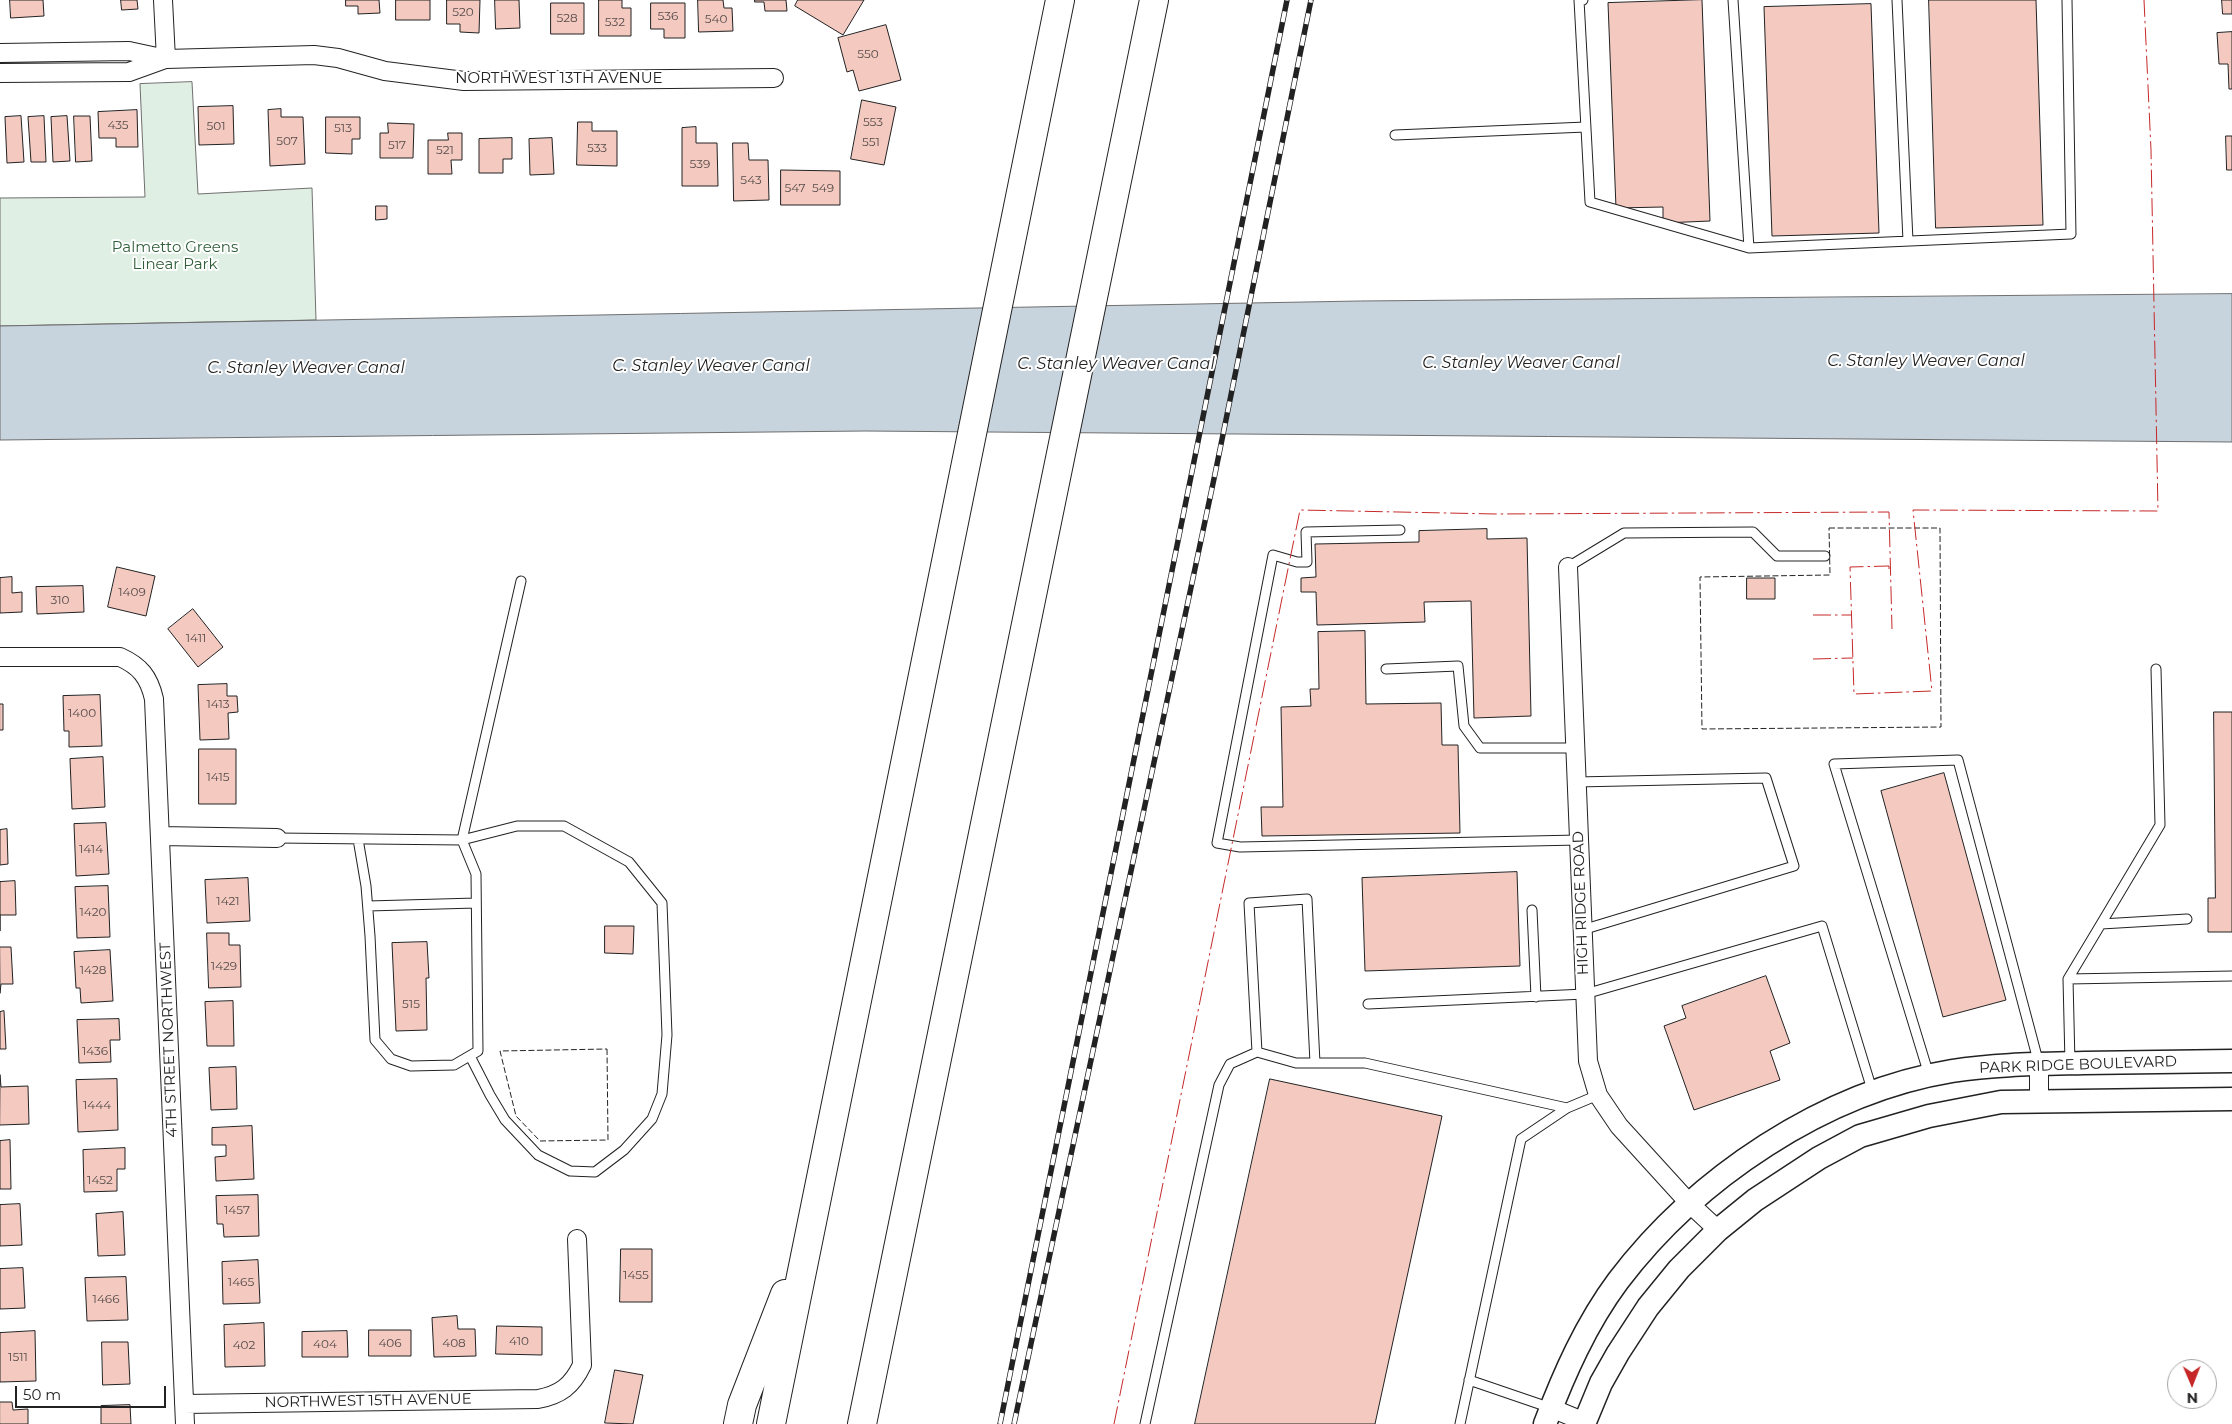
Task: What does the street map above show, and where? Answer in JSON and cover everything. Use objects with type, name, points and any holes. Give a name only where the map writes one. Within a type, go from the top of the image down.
[{"type":"highway","points":[[771,1424],[1060,0]]},
{"type":"highway","points":[[862,1424],[1154,0]]},
{"type":"highway","points":[[738,1424],[742,1404],[812,1225]]},
{"type":"street","points":[[163,0],[166,59]]},
{"type":"street","name":"NORTHWEST 13TH AVENUE","points":[[0,53],[129,51],[166,59],[314,55],[338,58],[385,71],[464,81],[774,78]]},
{"type":"street","name":"NORTHWEST 13TH AVENUE","points":[[0,73],[129,72],[166,59]]},
{"type":"street","name":"HIGH RIDGE ROAD","points":[[1568,567],[1588,1061],[1598,1095],[1619,1126],[1690,1204],[1718,1230]]},
{"type":"street","name":"4TH STREET NORTHWEST","points":[[0,657],[120,657],[133,662],[148,678],[154,699],[185,1424]]},
{"type":"street","points":[[160,836],[277,838]]},
{"type":"street","name":"PARK RIDGE BOULEVARD","points":[[1690,1204],[1748,1158],[1814,1119],[1873,1094],[1930,1077],[1985,1067],[2039,1064],[2232,1061]]},
{"type":"street","points":[[2039,1064],[2039,1101]]},
{"type":"street","points":[[1690,1204],[1641,1254],[1607,1298],[1574,1353],[1548,1416],[1584,1423],[1601,1383],[1648,1307],[1679,1269],[1718,1230],[1782,1181],[1860,1136],[1947,1112],[2001,1102],[2232,1099]]},
{"type":"street","name":"NORTHWEST 15TH AVENUE","points":[[184,1404],[538,1399],[552,1396],[566,1389],[576,1378],[582,1365],[577,1239]]},
{"type":"lane","points":[[1584,0],[1579,0],[1590,202],[1750,248],[2071,234],[2067,0]]},
{"type":"lane","points":[[1734,0],[1750,248]]},
{"type":"lane","points":[[1897,0],[1908,241]]},
{"type":"lane","points":[[1395,135],[1586,127]]},
{"type":"lane","points":[[1400,530],[1306,532],[1307,562],[1297,562],[1273,555],[1217,843],[1240,847],[1579,840]]},
{"type":"lane","points":[[1568,567],[1624,533],[1753,532],[1776,556],[1825,556]]},
{"type":"lane","points":[[358,838],[368,906],[375,1040],[392,1059],[411,1066],[454,1065],[478,1051],[476,874],[462,840],[521,581]]},
{"type":"lane","points":[[1386,669],[1458,666],[1464,726],[1480,748],[1574,748]]},
{"type":"lane","points":[[2070,1063],[2068,979],[2160,825],[2156,669]]},
{"type":"lane","points":[[1930,1077],[1834,764],[1958,760],[2039,1064]]},
{"type":"lane","points":[[1576,782],[1766,778],[1794,866],[1582,930]]},
{"type":"lane","points":[[277,838],[462,840],[517,826],[564,826],[629,862],[662,902],[667,1035],[662,1094],[652,1119],[624,1150],[595,1172],[570,1171],[538,1155],[505,1120],[470,1056]]},
{"type":"lane","points":[[1257,1052],[1248,903],[1308,899],[1316,1063]]},
{"type":"lane","points":[[368,906],[476,903]]},
{"type":"lane","points":[[1532,910],[1536,997]]},
{"type":"lane","points":[[2101,924],[2187,919]]},
{"type":"lane","points":[[1368,1004],[1585,994],[1822,926],[1873,1094]]},
{"type":"lane","points":[[2068,979],[2232,976]]},
{"type":"lane","points":[[1145,1424],[1219,1085],[1230,1064],[1257,1052],[1296,1064],[1364,1063],[1567,1108]]},
{"type":"lane","points":[[1460,1424],[1521,1139],[1567,1108],[1598,1095]]},
{"type":"lane","points":[[1469,1380],[1548,1416]]},
{"type":"green space","name":"Palmetto Greens Linear Park","points":[[192,82],[198,194],[312,188],[316,320],[0,326],[0,198],[145,197],[140,84]]},
{"type":"water","name":"C. Stanley Weaver Canal","points":[[2232,294],[2232,442],[865,431],[0,440],[0,326],[1360,301]]},
{"type":"building","points":[[10,0],[43,0],[44,16],[11,18]]},
{"type":"building","points":[[121,0],[137,0],[138,9],[122,10]]},
{"type":"building","points":[[346,0],[379,0],[380,13],[358,14],[358,6],[346,6]]},
{"type":"building","points":[[396,0],[430,0],[430,20],[396,20]]},
{"type":"building","points":[[447,0],[480,0],[479,33],[460,32],[460,24],[447,24]]},
{"type":"building","points":[[495,0],[519,0],[520,28],[496,29]]},
{"type":"building","points":[[599,0],[622,0],[622,8],[631,8],[631,36],[599,36]]},
{"type":"building","points":[[698,0],[723,0],[724,8],[732,8],[733,31],[699,32]]},
{"type":"building","points":[[755,0],[786,0],[787,11],[765,11],[764,2],[755,2]]},
{"type":"building","points":[[798,0],[864,0],[843,35],[795,6]]},
{"type":"building","points":[[1702,0],[1710,221],[1663,223],[1663,207],[1616,208],[1608,3]]},
{"type":"building","points":[[1929,0],[2036,0],[2043,225],[1936,228]]},
{"type":"building","points":[[2222,0],[2232,0],[2232,14],[2223,14]]},
{"type":"building","points":[[551,3],[584,3],[584,34],[551,34]]},
{"type":"building","points":[[651,3],[685,3],[685,38],[664,38],[664,29],[651,29]]},
{"type":"building","points":[[1871,4],[1879,233],[1772,236],[1764,7]]},
{"type":"building","points":[[886,25],[901,80],[859,91],[853,70],[847,72],[838,38]]},
{"type":"building","points":[[2232,32],[2232,89],[2229,89],[2228,64],[2219,64],[2217,33]]},
{"type":"building","points":[[862,100],[896,107],[884,165],[851,159]]},
{"type":"building","points":[[233,106],[234,144],[199,145],[198,107]]},
{"type":"building","points":[[281,109],[281,117],[303,117],[305,164],[270,166],[268,110]]},
{"type":"building","points":[[137,110],[138,147],[116,147],[116,138],[99,138],[98,112]]},
{"type":"building","points":[[21,116],[24,162],[7,163],[5,117]]},
{"type":"building","points":[[44,116],[46,162],[31,162],[28,117]]},
{"type":"building","points":[[67,116],[70,161],[53,162],[51,117]]},
{"type":"building","points":[[74,116],[90,116],[92,161],[76,162]]},
{"type":"building","points":[[326,117],[360,117],[360,139],[352,139],[352,154],[326,153]]},
{"type":"building","points":[[578,122],[592,122],[592,131],[617,131],[617,166],[577,165]]},
{"type":"building","points":[[388,123],[414,124],[413,158],[380,158],[380,133],[388,133]]},
{"type":"building","points":[[696,127],[696,143],[717,143],[718,186],[682,186],[682,128]]},
{"type":"building","points":[[448,133],[462,133],[462,160],[451,160],[452,174],[428,174],[428,140],[448,140]]},
{"type":"building","points":[[2226,136],[2232,136],[2232,170],[2227,170]]},
{"type":"building","points":[[512,138],[512,159],[503,159],[503,173],[479,173],[479,139]]},
{"type":"building","points":[[552,138],[554,174],[530,175],[529,139]]},
{"type":"building","points":[[733,143],[748,143],[749,160],[768,160],[769,200],[734,201]]},
{"type":"building","points":[[781,170],[840,171],[840,205],[781,205]]},
{"type":"building","points":[[376,206],[387,206],[387,219],[376,220]]},
{"type":"building","points":[[1487,529],[1487,539],[1527,538],[1531,716],[1474,718],[1471,601],[1424,602],[1425,622],[1317,625],[1316,592],[1301,592],[1301,578],[1316,577],[1315,544],[1419,542],[1419,531]]},
{"type":"building","points":[[117,567],[155,576],[146,616],[108,607]]},
{"type":"building","points":[[12,577],[12,593],[22,592],[22,612],[0,613],[0,578]]},
{"type":"building","points":[[1747,578],[1775,578],[1775,599],[1747,599]]},
{"type":"building","points":[[83,586],[84,612],[37,614],[36,587]]},
{"type":"building","points":[[193,609],[223,647],[198,667],[168,629]]},
{"type":"building","points":[[1365,631],[1366,704],[1441,703],[1442,745],[1458,745],[1460,833],[1262,836],[1261,807],[1283,807],[1281,707],[1311,706],[1310,689],[1319,689],[1318,632]]},
{"type":"building","points":[[227,684],[227,696],[237,696],[238,712],[228,713],[229,739],[200,740],[198,685]]},
{"type":"building","points":[[100,695],[102,746],[69,747],[69,731],[64,731],[63,696]]},
{"type":"building","points":[[0,704],[3,704],[3,730],[0,730]]},
{"type":"building","points":[[2214,712],[2232,712],[2232,932],[2208,932],[2208,898],[2215,898]]},
{"type":"building","points":[[199,749],[236,749],[236,804],[199,804]]},
{"type":"building","points":[[103,757],[105,807],[72,809],[70,759]]},
{"type":"building","points":[[1944,773],[2006,1000],[1943,1017],[1881,791]]},
{"type":"building","points":[[106,823],[109,874],[76,876],[74,824]]},
{"type":"building","points":[[7,829],[8,864],[0,865],[0,830]]},
{"type":"building","points":[[1517,872],[1520,966],[1365,971],[1362,878]]},
{"type":"building","points":[[248,878],[250,921],[207,923],[205,880]]},
{"type":"building","points":[[15,881],[16,915],[0,915],[0,882]]},
{"type":"building","points":[[108,886],[110,937],[77,938],[75,887]]},
{"type":"building","points":[[605,926],[634,926],[633,954],[605,953]]},
{"type":"building","points":[[207,933],[229,933],[229,945],[240,945],[241,987],[209,988]]},
{"type":"building","points":[[427,942],[429,978],[426,978],[427,1030],[396,1031],[392,943]]},
{"type":"building","points":[[0,947],[11,947],[13,984],[1,984],[0,993]]},
{"type":"building","points":[[110,950],[113,1001],[81,1003],[80,988],[76,988],[74,952]]},
{"type":"building","points":[[1766,976],[1790,1043],[1770,1051],[1780,1080],[1694,1110],[1664,1026],[1686,1018],[1682,1006]]},
{"type":"building","points":[[233,1001],[234,1046],[207,1046],[205,1002]]},
{"type":"building","points":[[4,1011],[6,1049],[0,1049],[0,1012]]},
{"type":"building","points":[[119,1019],[120,1040],[110,1040],[111,1062],[79,1063],[77,1020]]},
{"type":"building","points":[[236,1067],[237,1109],[211,1110],[209,1068]]},
{"type":"building","points":[[0,1075],[1,1087],[28,1086],[29,1124],[0,1125]]},
{"type":"building","points":[[117,1079],[118,1130],[78,1132],[76,1080]]},
{"type":"building","points":[[1270,1079],[1442,1116],[1375,1424],[1195,1424]]},
{"type":"building","points":[[252,1126],[254,1179],[216,1181],[215,1157],[226,1156],[226,1145],[212,1145],[212,1128]]},
{"type":"building","points":[[10,1140],[11,1189],[0,1189],[0,1141]]},
{"type":"building","points":[[125,1148],[125,1169],[117,1169],[117,1191],[84,1192],[83,1150]]},
{"type":"building","points":[[258,1195],[259,1236],[224,1237],[223,1224],[217,1224],[216,1196]]},
{"type":"building","points":[[20,1204],[22,1245],[0,1246],[0,1205]]},
{"type":"building","points":[[123,1212],[125,1255],[98,1256],[96,1214]]},
{"type":"building","points":[[621,1249],[652,1249],[652,1302],[620,1302]]},
{"type":"building","points":[[258,1260],[260,1303],[223,1304],[222,1262]]},
{"type":"building","points":[[23,1268],[25,1308],[0,1309],[0,1269]]},
{"type":"building","points":[[126,1277],[128,1320],[87,1321],[85,1278]]},
{"type":"building","points":[[457,1316],[458,1329],[475,1329],[476,1356],[434,1357],[432,1318]]},
{"type":"building","points":[[264,1323],[265,1366],[225,1367],[224,1325]]},
{"type":"building","points":[[497,1326],[542,1327],[542,1355],[496,1354]]},
{"type":"building","points":[[369,1330],[411,1330],[411,1356],[369,1356]]},
{"type":"building","points":[[35,1331],[36,1381],[0,1382],[0,1333]]},
{"type":"building","points":[[347,1331],[348,1357],[302,1357],[302,1332]]},
{"type":"building","points":[[102,1342],[128,1342],[130,1384],[103,1385]]},
{"type":"building","points":[[615,1370],[643,1375],[633,1424],[605,1423]]},
{"type":"building","points":[[0,1402],[12,1402],[13,1410],[28,1409],[28,1424],[0,1424]]},
{"type":"building","points":[[130,1405],[131,1424],[101,1424],[101,1406]]},
{"type":"railway","points":[[1000,1424],[1287,0]]},
{"type":"railway","points":[[1014,1424],[1215,474],[1311,0]]},
{"type":"fence","points":[[1829,528],[1940,528],[1941,727],[1702,729],[1700,577],[1830,575],[1829,528]]},
{"type":"fence","points":[[607,1049],[608,1140],[540,1141],[516,1116],[500,1051],[607,1049]]},
{"type":"power","points":[[1889,569],[1889,566],[1850,567],[1854,694],[1932,691],[1913,510],[2158,511],[2151,150],[2144,0]]},
{"type":"power","points":[[1114,1424],[1300,510],[1496,514],[1889,512],[1892,629]]},
{"type":"power","points":[[1813,615],[1852,615]]},
{"type":"power","points":[[1813,659],[1853,658]]}]
